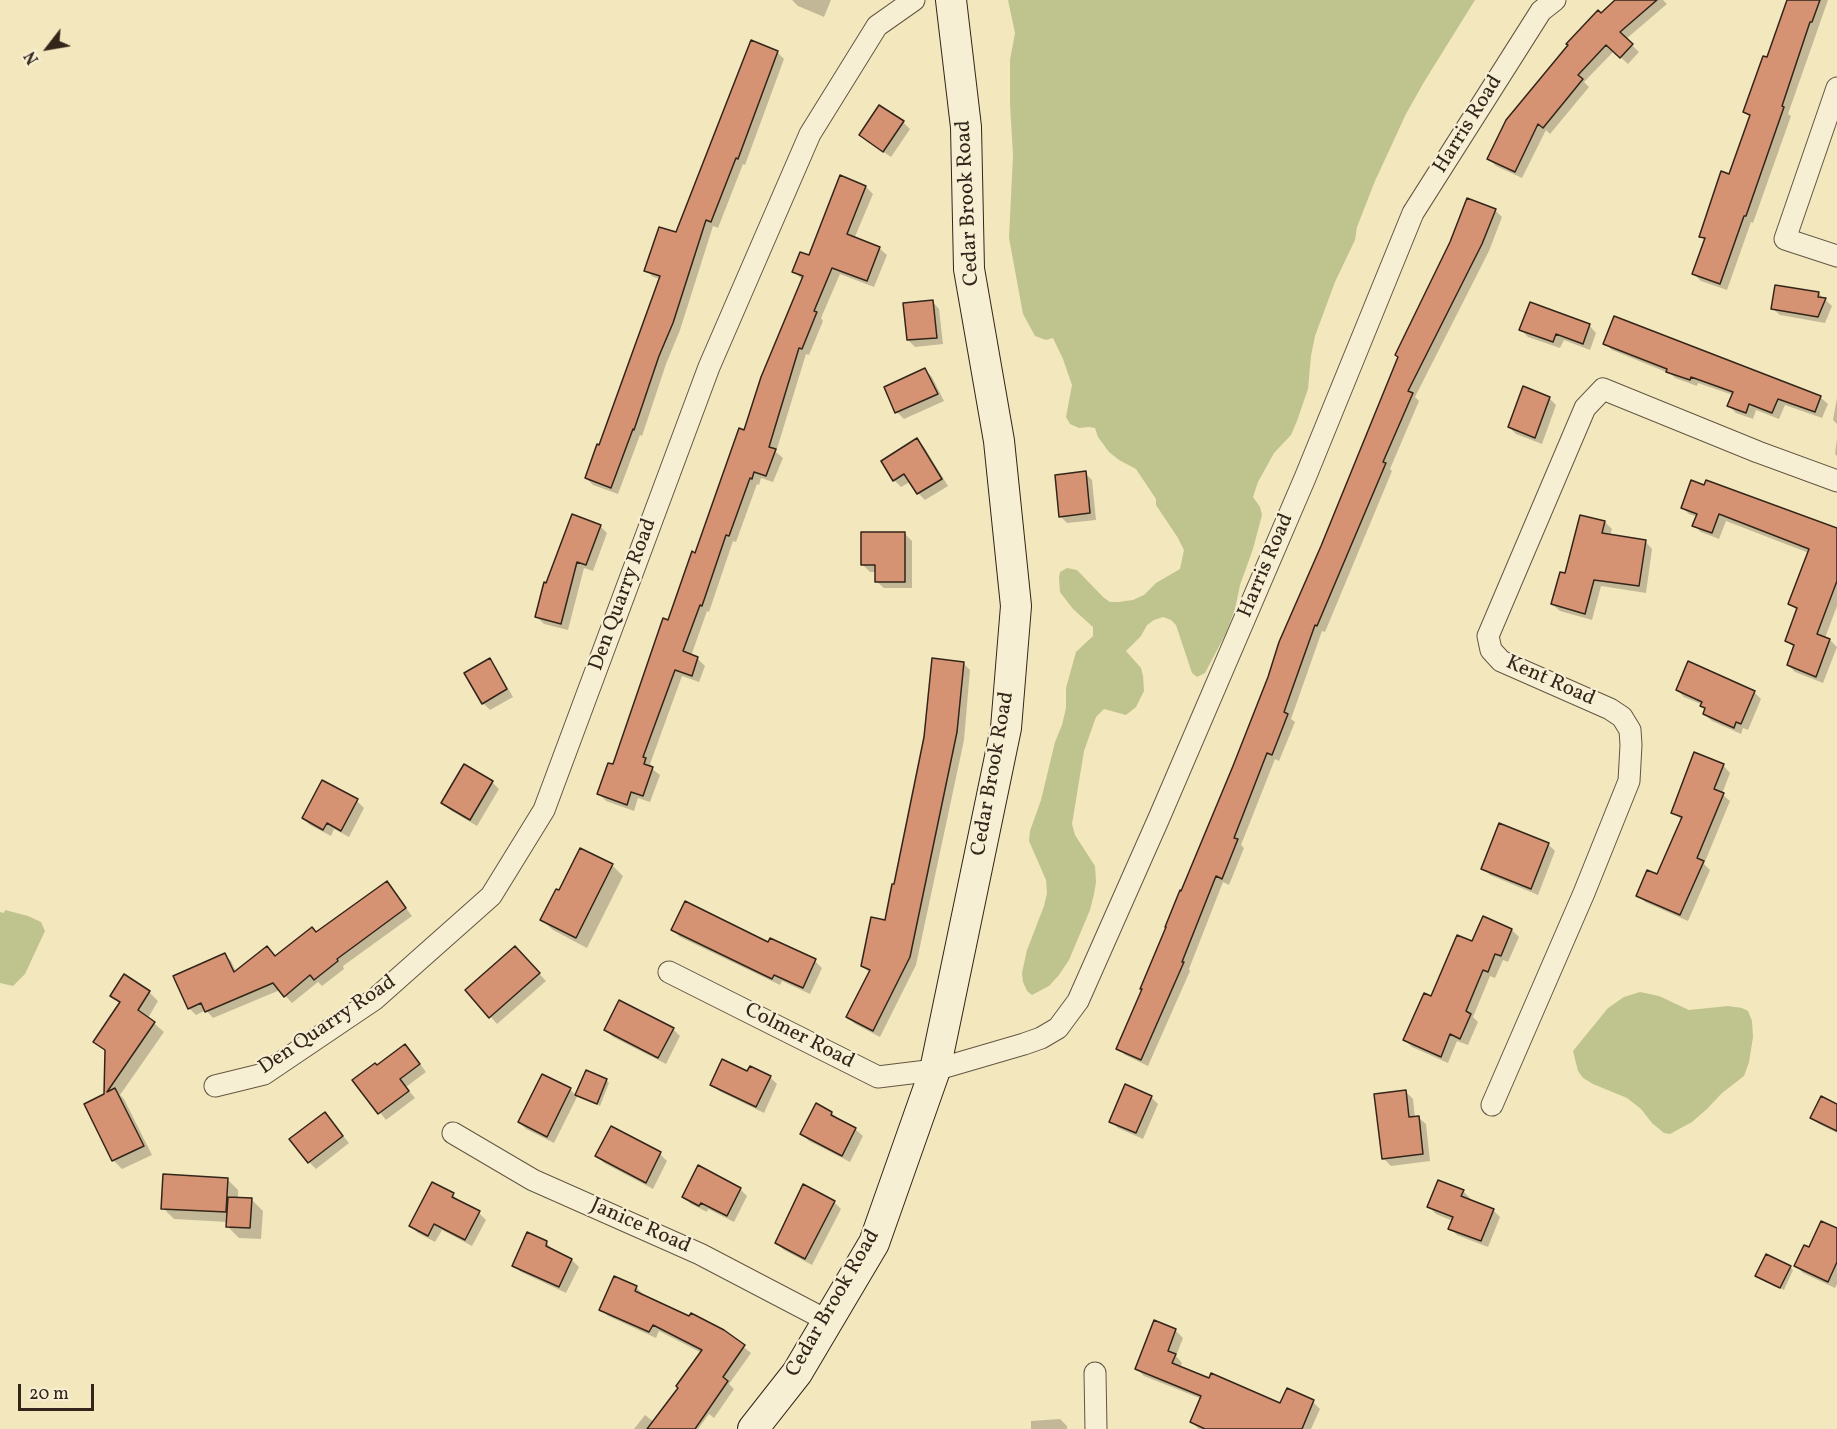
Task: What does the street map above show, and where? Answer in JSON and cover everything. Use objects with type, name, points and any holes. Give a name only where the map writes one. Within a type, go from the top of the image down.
[{"type":"street","name":"Den Quarry Road","points":[[215,1086],[264,1074],[375,999],[491,897],[544,810],[709,367],[810,134],[877,26],[915,0]]},
{"type":"street","name":"Cedar Brook Road","points":[[753,1429],[797,1373],[874,1243],[935,1070],[1006,728],[1016,606],[999,441],[969,269],[966,127],[951,0]]},
{"type":"street","name":"Harris Road","points":[[935,1070],[1041,1038],[1058,1028],[1078,1002],[1305,478],[1413,213],[1541,10],[1555,0]]},
{"type":"street","points":[[1837,88],[1785,239],[1837,256]]},
{"type":"street","name":"Kent Road","points":[[1491,1105],[1584,893],[1629,781],[1630,730],[1622,717],[1610,709],[1501,662],[1491,650],[1488,636],[1585,408],[1603,389],[1758,452],[1837,481]]},
{"type":"street","name":"Colmer Road","points":[[669,972],[878,1077],[935,1070]]},
{"type":"street","name":"Janice Road","points":[[453,1133],[533,1180],[700,1254],[828,1321]]},
{"type":"street","points":[[1095,1373],[1096,1429]]},
{"type":"green space","points":[[1008,0],[1475,0],[1406,114],[1375,181],[1357,227],[1355,240],[1335,282],[1315,336],[1308,389],[1297,421],[1291,435],[1274,453],[1258,482],[1253,497],[1262,515],[1253,549],[1226,633],[1205,673],[1197,677],[1192,673],[1176,625],[1163,617],[1154,620],[1147,625],[1141,636],[1126,651],[1141,668],[1143,676],[1144,691],[1136,707],[1126,715],[1104,709],[1096,717],[1084,751],[1072,824],[1075,835],[1095,866],[1094,894],[1090,910],[1069,960],[1049,986],[1032,995],[1027,991],[1022,973],[1027,950],[1047,893],[1046,880],[1029,841],[1030,831],[1062,725],[1066,708],[1066,688],[1076,652],[1093,636],[1093,627],[1073,609],[1060,592],[1060,572],[1067,568],[1077,570],[1110,602],[1133,600],[1144,595],[1156,583],[1180,569],[1184,550],[1156,505],[1156,499],[1136,469],[1109,452],[1098,437],[1095,428],[1079,428],[1070,424],[1066,417],[1072,385],[1063,359],[1053,338],[1046,340],[1035,336],[1023,314],[1009,238],[1013,155],[1010,60],[1015,33]]},
{"type":"green space","points":[[5,910],[41,922],[45,931],[25,974],[13,986],[0,983],[0,912],[4,913]]},
{"type":"green space","points":[[1640,992],[1659,996],[1689,1010],[1728,1006],[1742,1008],[1748,1011],[1752,1021],[1753,1037],[1744,1076],[1722,1093],[1692,1122],[1670,1134],[1664,1133],[1652,1123],[1641,1109],[1627,1098],[1583,1078],[1578,1071],[1573,1051],[1608,1008],[1624,997]]},
{"type":"building","points":[[1615,0],[1657,0],[1620,32],[1633,44],[1620,58],[1606,45],[1578,75],[1583,79],[1543,128],[1538,124],[1515,172],[1487,159],[1506,120],[1568,45],[1566,44],[1598,10],[1601,13]]},
{"type":"building","points":[[1787,0],[1820,0],[1812,22],[1810,22],[1782,106],[1784,107],[1720,284],[1692,274],[1705,238],[1699,237],[1721,171],[1729,174],[1750,115],[1743,112],[1763,56],[1767,57]]},
{"type":"building","points":[[751,40],[778,51],[738,159],[736,158],[711,222],[706,220],[673,323],[611,488],[585,478],[660,276],[644,271],[659,227],[676,232]]},
{"type":"building","points":[[879,105],[904,121],[883,152],[859,135]]},
{"type":"building","points":[[840,175],[866,186],[847,234],[880,247],[867,281],[832,268],[814,311],[817,312],[802,349],[799,348],[769,447],[776,449],[766,476],[754,472],[752,479],[750,478],[683,651],[698,657],[692,676],[675,670],[643,757],[646,758],[644,764],[653,767],[643,796],[631,792],[627,805],[597,794],[608,763],[613,764],[663,618],[668,620],[692,551],[695,553],[739,428],[744,430],[761,377],[803,276],[792,272],[800,252],[809,255]]},
{"type":"building","points":[[1467,198],[1496,209],[1482,244],[1408,391],[1413,393],[1383,462],[1386,463],[1317,626],[1315,625],[1284,712],[1288,714],[1272,755],[1267,753],[1234,838],[1238,839],[1222,879],[1216,876],[1182,962],[1184,962],[1141,1060],[1116,1049],[1233,766],[1268,677],[1279,642],[1398,357],[1395,355],[1450,242]]},
{"type":"building","points":[[1775,285],[1819,292],[1818,297],[1826,298],[1818,317],[1771,309]]},
{"type":"building","points":[[933,300],[937,338],[907,340],[903,303]]},
{"type":"building","points":[[1530,302],[1590,324],[1583,344],[1556,334],[1553,342],[1519,330]]},
{"type":"building","points":[[1614,316],[1821,396],[1815,412],[1778,399],[1772,413],[1749,404],[1746,413],[1727,406],[1733,392],[1691,377],[1690,380],[1666,372],[1667,369],[1603,344]]},
{"type":"building","points":[[925,368],[938,394],[895,413],[884,387]]},
{"type":"building","points":[[1523,386],[1550,397],[1535,438],[1508,427]]},
{"type":"building","points":[[917,438],[942,479],[917,494],[904,474],[893,481],[881,461]]},
{"type":"building","points":[[1086,471],[1090,513],[1059,517],[1055,475]]},
{"type":"building","points":[[1691,480],[1704,485],[1706,480],[1837,528],[1837,581],[1817,634],[1830,639],[1816,677],[1787,665],[1794,645],[1785,641],[1797,608],[1788,604],[1809,549],[1719,514],[1712,533],[1692,526],[1697,514],[1681,508]]},
{"type":"building","points":[[572,514],[601,525],[586,565],[577,562],[561,624],[535,617],[544,582],[546,583]]},
{"type":"building","points":[[1580,515],[1605,521],[1602,533],[1646,540],[1639,586],[1594,580],[1585,614],[1551,604],[1560,572],[1565,573]]},
{"type":"building","points":[[861,532],[905,532],[905,582],[875,582],[875,565],[861,565]]},
{"type":"building","points":[[490,658],[507,689],[482,704],[464,673]]},
{"type":"building","points":[[932,658],[964,662],[957,732],[910,957],[873,1031],[846,1017],[870,970],[861,966],[871,917],[885,920],[892,884],[894,884],[924,737]]},
{"type":"building","points":[[1688,661],[1755,691],[1741,724],[1736,722],[1734,728],[1703,714],[1705,708],[1700,706],[1702,702],[1676,690]]},
{"type":"building","points":[[1694,752],[1724,764],[1714,789],[1724,793],[1697,858],[1704,861],[1680,915],[1636,896],[1647,870],[1657,874],[1682,817],[1671,813]]},
{"type":"building","points":[[464,764],[493,781],[470,820],[441,803]]},
{"type":"building","points":[[322,780],[358,799],[341,831],[327,823],[323,830],[302,818]]},
{"type":"building","points":[[1499,823],[1549,843],[1531,889],[1481,869]]},
{"type":"building","points":[[580,848],[613,864],[576,938],[540,920],[556,889],[559,890]]},
{"type":"building","points":[[387,881],[406,908],[337,959],[338,961],[314,980],[310,975],[284,997],[273,983],[205,1012],[201,1003],[188,1009],[173,976],[225,953],[234,972],[267,946],[275,956],[312,927],[316,932]]},
{"type":"building","points":[[685,901],[768,942],[770,938],[816,959],[803,988],[774,975],[772,979],[671,930]]},
{"type":"building","points":[[1483,916],[1512,929],[1501,956],[1495,954],[1488,972],[1483,970],[1466,1011],[1471,1014],[1460,1039],[1450,1034],[1441,1057],[1403,1040],[1424,993],[1431,996],[1457,935],[1472,941]]},
{"type":"building","points":[[515,946],[540,973],[489,1018],[465,990]]},
{"type":"building","points":[[124,974],[150,991],[138,1010],[155,1022],[107,1092],[115,1088],[144,1146],[112,1161],[84,1104],[104,1094],[105,1050],[93,1042],[120,1002],[110,996]]},
{"type":"building","points":[[619,1000],[674,1028],[658,1058],[604,1030]]},
{"type":"building","points":[[405,1044],[420,1064],[400,1079],[409,1091],[378,1114],[352,1080]]},
{"type":"building","points":[[722,1059],[747,1071],[750,1066],[771,1076],[756,1107],[710,1085]]},
{"type":"building","points":[[586,1070],[607,1079],[597,1104],[575,1095]]},
{"type":"building","points":[[542,1074],[571,1088],[547,1137],[518,1122]]},
{"type":"building","points":[[1125,1084],[1152,1096],[1136,1133],[1109,1122]]},
{"type":"building","points":[[1406,1090],[1409,1117],[1419,1116],[1423,1154],[1382,1159],[1374,1094]]},
{"type":"building","points":[[1821,1096],[1837,1104],[1837,1131],[1810,1118]]},
{"type":"building","points":[[816,1103],[832,1112],[831,1115],[856,1128],[842,1156],[800,1134]]},
{"type":"building","points":[[325,1112],[343,1136],[308,1163],[289,1139]]},
{"type":"building","points":[[611,1126],[661,1152],[646,1183],[595,1156]]},
{"type":"building","points":[[698,1165],[741,1188],[727,1216],[701,1203],[699,1206],[682,1197]]},
{"type":"building","points":[[163,1174],[228,1178],[226,1212],[161,1209]]},
{"type":"building","points":[[1438,1180],[1464,1190],[1461,1196],[1494,1209],[1481,1241],[1448,1229],[1453,1217],[1427,1207]]},
{"type":"building","points":[[432,1182],[454,1193],[452,1197],[480,1211],[465,1240],[434,1224],[428,1236],[409,1226]]},
{"type":"building","points":[[803,1184],[835,1201],[805,1259],[775,1243]]},
{"type":"building","points":[[228,1197],[252,1198],[250,1228],[226,1227]]},
{"type":"building","points":[[1821,1221],[1837,1228],[1837,1262],[1828,1282],[1794,1266],[1804,1245],[1809,1247]]},
{"type":"building","points":[[527,1232],[547,1241],[546,1246],[572,1259],[559,1287],[512,1266]]},
{"type":"building","points":[[1766,1254],[1791,1266],[1780,1288],[1755,1276]]},
{"type":"building","points":[[614,1276],[637,1286],[635,1291],[689,1316],[691,1313],[724,1330],[745,1345],[723,1377],[728,1381],[695,1429],[647,1429],[678,1388],[676,1386],[702,1350],[653,1325],[649,1332],[599,1310]]},
{"type":"building","points":[[1154,1320],[1176,1329],[1168,1351],[1176,1354],[1172,1363],[1209,1378],[1211,1373],[1280,1403],[1287,1388],[1314,1400],[1302,1429],[1205,1429],[1190,1422],[1201,1396],[1135,1369]]}]
